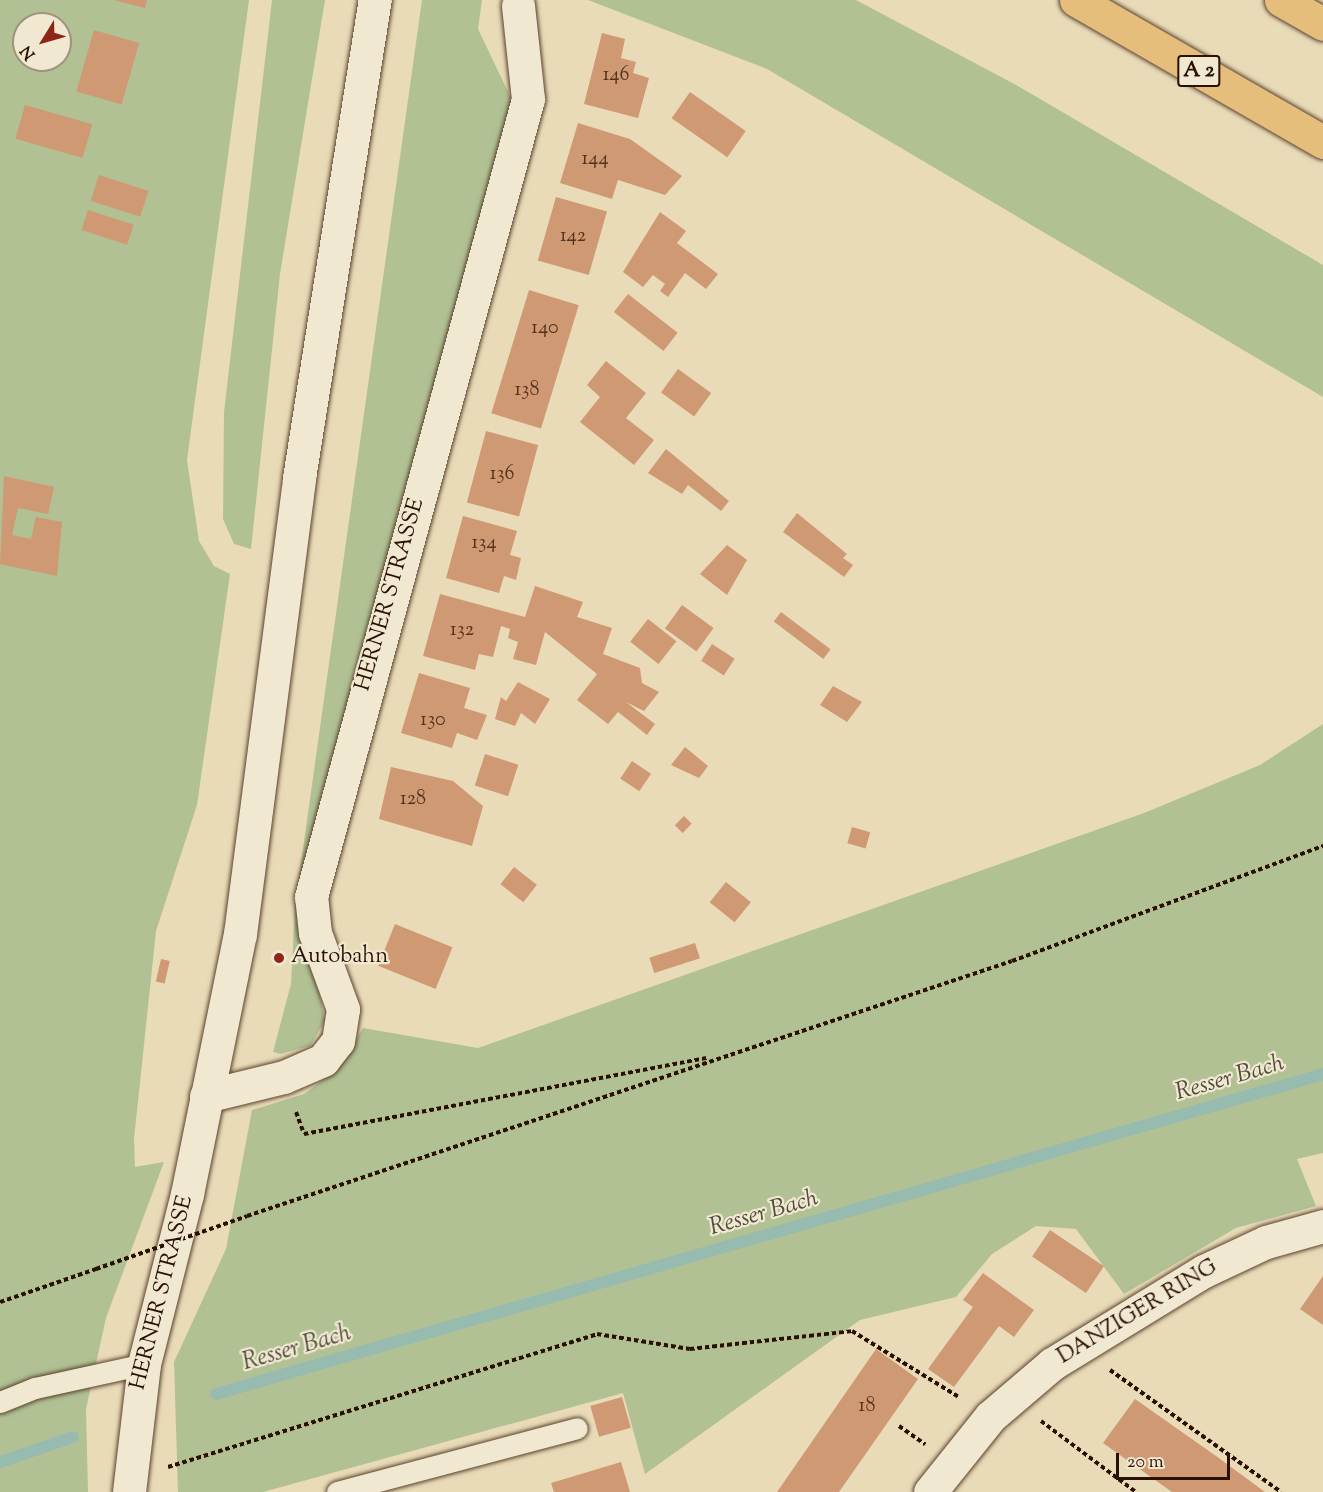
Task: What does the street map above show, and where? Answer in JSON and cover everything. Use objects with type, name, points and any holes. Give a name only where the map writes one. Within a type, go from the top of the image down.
[{"type":"highway","name":"A 2","points":[[1076,0],[1323,142]]},
{"type":"highway","points":[[1281,0],[1323,24]]},
{"type":"street","name":"HERNER STRASSE","points":[[129,1492],[144,1364],[206,1096],[240,934],[299,478],[375,0]]},
{"type":"street","name":"HERNER STRASSE","points":[[206,1096],[284,1077],[323,1060],[338,1041],[343,1009],[315,933],[311,897],[528,99],[518,6]]},
{"type":"street","name":"DANZIGER RING","points":[[930,1492],[990,1417],[1078,1347],[1204,1271],[1266,1242],[1323,1226]]},
{"type":"lane","points":[[0,1402],[35,1388],[144,1364]]},
{"type":"lane","points":[[337,1492],[577,1428]]},
{"type":"path","points":[[0,1302],[723,1055],[1012,961],[1323,846]]},
{"type":"path","points":[[284,1077],[304,1134],[723,1055]]},
{"type":"path","points":[[166,1458],[164,1469],[597,1334],[636,1345],[690,1350],[852,1331],[990,1417]]},
{"type":"path","points":[[1078,1347],[1281,1492]]},
{"type":"path","points":[[1014,1396],[1062,1439],[1136,1492]]},
{"type":"green space","points":[[0,0],[249,0],[187,460],[199,541],[214,566],[230,574],[197,805],[156,931],[134,1139],[135,1167],[164,1162],[106,1318],[86,1409],[88,1492],[0,1492]]},
{"type":"green space","points":[[272,0],[325,0],[280,274],[251,549],[234,544],[223,519],[224,412]]},
{"type":"green space","points":[[422,0],[482,0],[478,29],[512,100],[343,719],[317,982],[325,1021],[310,1046],[280,1054],[273,1052],[291,984],[295,906]]},
{"type":"green space","points":[[588,0],[856,0],[1018,86],[1323,265],[1323,397],[767,69]]},
{"type":"green space","points":[[1323,724],[1323,1153],[1297,1159],[1316,1206],[1236,1228],[1124,1294],[1076,1229],[1036,1226],[992,1254],[956,1297],[860,1320],[645,1474],[623,1393],[263,1492],[178,1492],[174,1362],[226,1249],[252,1110],[304,1094],[339,1068],[363,1028],[478,1048],[1144,813],[1260,765]]},
{"type":"building","points":[[114,0],[147,0],[145,8]]},
{"type":"building","points":[[94,30],[139,43],[122,104],[76,92]]},
{"type":"building","points":[[602,33],[625,39],[621,58],[636,62],[633,73],[649,78],[638,118],[584,104]]},
{"type":"building","points":[[690,92],[746,131],[727,157],[672,118]]},
{"type":"building","points":[[25,105],[92,124],[83,158],[15,139]]},
{"type":"building","points":[[578,123],[630,139],[682,176],[665,195],[618,180],[612,199],[560,183]]},
{"type":"building","points":[[99,175],[148,191],[140,217],[91,201]]},
{"type":"building","points":[[556,197],[607,212],[589,275],[538,260]]},
{"type":"building","points":[[88,210],[134,225],[127,245],[82,230]]},
{"type":"building","points":[[660,212],[686,231],[677,243],[718,274],[706,289],[685,273],[668,297],[660,291],[665,284],[653,275],[643,287],[623,272]]},
{"type":"building","points":[[529,290],[579,305],[541,429],[491,413]]},
{"type":"building","points":[[628,294],[678,333],[663,351],[614,312]]},
{"type":"building","points":[[606,361],[646,393],[626,418],[654,440],[634,465],[580,422],[600,397],[587,385]]},
{"type":"building","points":[[678,369],[711,393],[694,417],[661,392]]},
{"type":"building","points":[[486,431],[538,445],[519,516],[467,502]]},
{"type":"building","points":[[666,449],[729,501],[721,511],[688,485],[682,494],[648,473]]},
{"type":"building","points":[[4,476],[54,487],[48,514],[18,508],[12,535],[31,539],[36,517],[62,522],[57,576],[0,564]]},
{"type":"building","points":[[797,513],[847,554],[843,558],[853,565],[844,577],[783,532]]},
{"type":"building","points":[[463,516],[517,531],[510,555],[521,558],[516,580],[504,576],[499,593],[446,578]]},
{"type":"building","points":[[727,545],[747,560],[727,595],[700,574]]},
{"type":"building","points":[[535,586],[583,602],[577,617],[612,628],[603,654],[640,668],[642,683],[659,692],[644,711],[626,702],[655,724],[647,735],[618,712],[608,724],[577,700],[597,674],[545,632],[536,665],[513,659],[518,642],[508,638],[510,629],[501,626],[493,657],[479,654],[475,670],[423,656],[440,594],[525,617]]},
{"type":"building","points":[[682,605],[714,628],[697,651],[665,628]]},
{"type":"building","points":[[781,612],[831,649],[823,659],[774,622]]},
{"type":"building","points":[[648,619],[676,641],[659,664],[630,642]]},
{"type":"building","points":[[712,644],[735,659],[724,675],[701,661]]},
{"type":"building","points":[[419,673],[470,688],[464,708],[487,715],[477,740],[457,733],[452,748],[401,733]]},
{"type":"building","points":[[518,682],[550,699],[535,724],[521,713],[515,726],[495,719],[501,697],[506,701]]},
{"type":"building","points":[[833,686],[862,702],[847,722],[820,705]]},
{"type":"building","points":[[685,747],[708,766],[699,778],[671,765]]},
{"type":"building","points":[[485,754],[518,765],[508,796],[475,785]]},
{"type":"building","points":[[632,761],[651,774],[639,791],[620,778]]},
{"type":"building","points":[[391,767],[453,781],[483,806],[472,846],[379,819]]},
{"type":"building","points":[[684,816],[692,824],[683,833],[675,825]]},
{"type":"building","points":[[852,827],[870,832],[866,849],[847,843]]},
{"type":"building","points":[[514,867],[537,885],[523,902],[500,884]]},
{"type":"building","points":[[726,882],[751,902],[735,922],[710,902]]},
{"type":"building","points":[[395,924],[452,947],[436,989],[378,966]]},
{"type":"building","points":[[695,943],[700,958],[654,973],[649,958]]},
{"type":"building","points":[[161,959],[170,961],[165,983],[156,981]]},
{"type":"building","points":[[1050,1230],[1104,1266],[1086,1293],[1032,1257]]},
{"type":"building","points":[[983,1273],[1034,1310],[1014,1337],[999,1326],[954,1387],[928,1369],[973,1307],[963,1300]]},
{"type":"building","points":[[1323,1276],[1323,1325],[1300,1309]]},
{"type":"building","points":[[876,1349],[918,1379],[839,1492],[777,1492]]},
{"type":"building","points":[[622,1397],[631,1428],[599,1437],[590,1406]]},
{"type":"building","points":[[1135,1399],[1265,1492],[1172,1492],[1103,1443]]},
{"type":"building","points":[[621,1462],[630,1492],[554,1492],[551,1483]]},
{"type":"waterway","name":"Resser Bach","points":[[216,1394],[1323,1074]]},
{"type":"waterway","name":"Resser Bach","points":[[0,1462],[73,1437]]},
{"type":"place","name":"Autobahn","points":[[279,958]]}]
